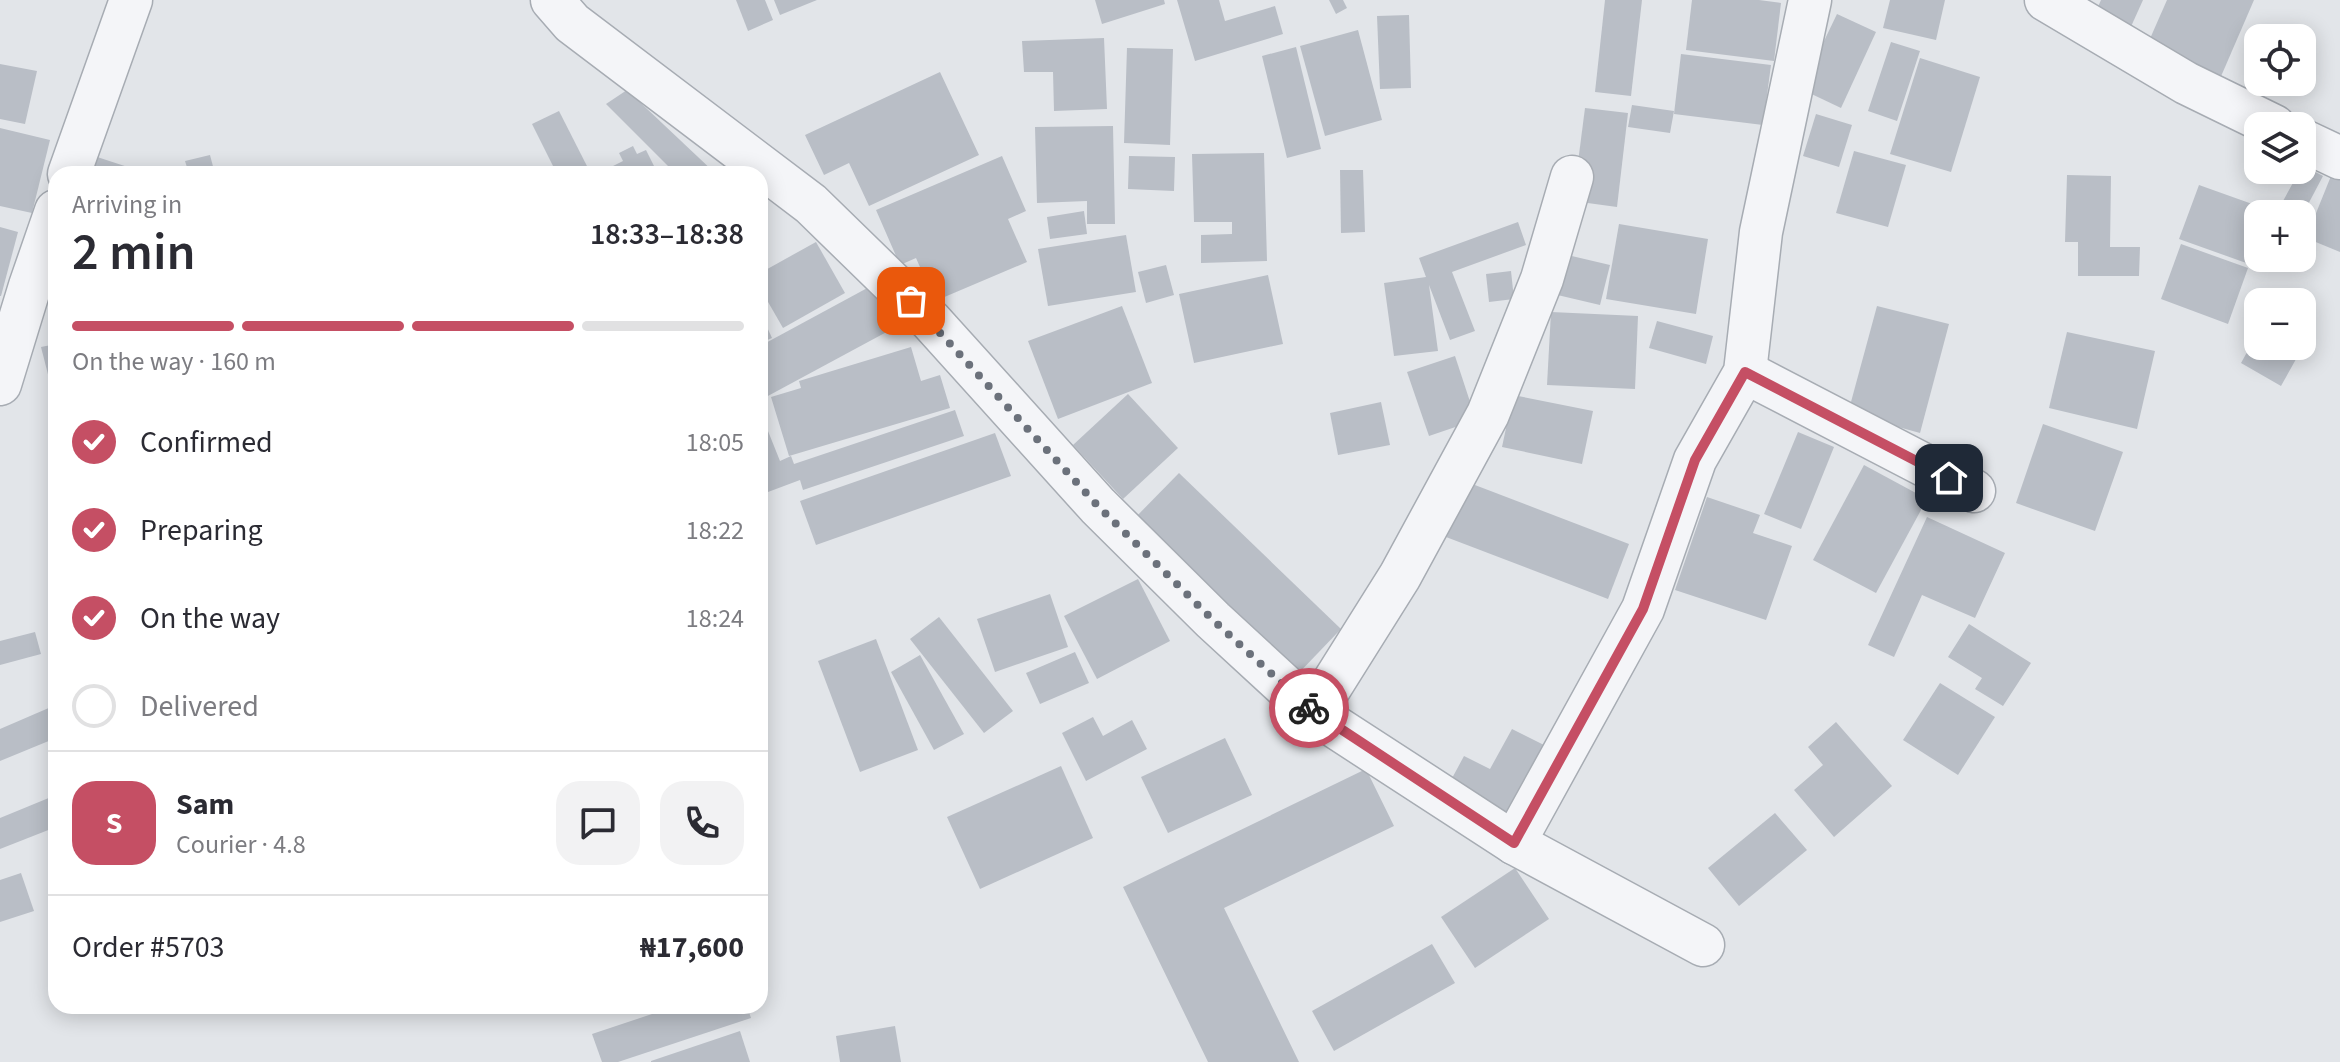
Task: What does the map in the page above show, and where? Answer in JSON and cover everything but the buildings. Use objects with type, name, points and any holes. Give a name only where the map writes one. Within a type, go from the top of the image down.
[{"type":"street","points":[[72,166],[131,0]]},
{"type":"street","points":[[552,0],[572,23],[761,166]]},
{"type":"street","points":[[1514,843],[1643,609],[1695,460],[1745,372],[1761,232],[1810,0]]},
{"type":"street","points":[[2046,0],[2186,83],[2245,112]]},
{"type":"street","points":[[2316,147],[2340,158]]},
{"type":"street","points":[[768,171],[811,204],[931,321],[1098,506],[1213,620],[1314,713],[1514,843],[1703,945]]},
{"type":"street","points":[[1314,713],[1400,576],[1488,414],[1542,279],[1572,177]]},
{"type":"street","points":[[0,384],[48,234]]},
{"type":"street","points":[[1745,372],[1974,491]]},
{"type":"way so far","points":[[911,301],[1098,506],[1213,620],[1309,708]]},
{"type":"route","points":[[1309,708],[1514,843],[1643,609],[1695,460],[1745,372],[1949,478]]}]
